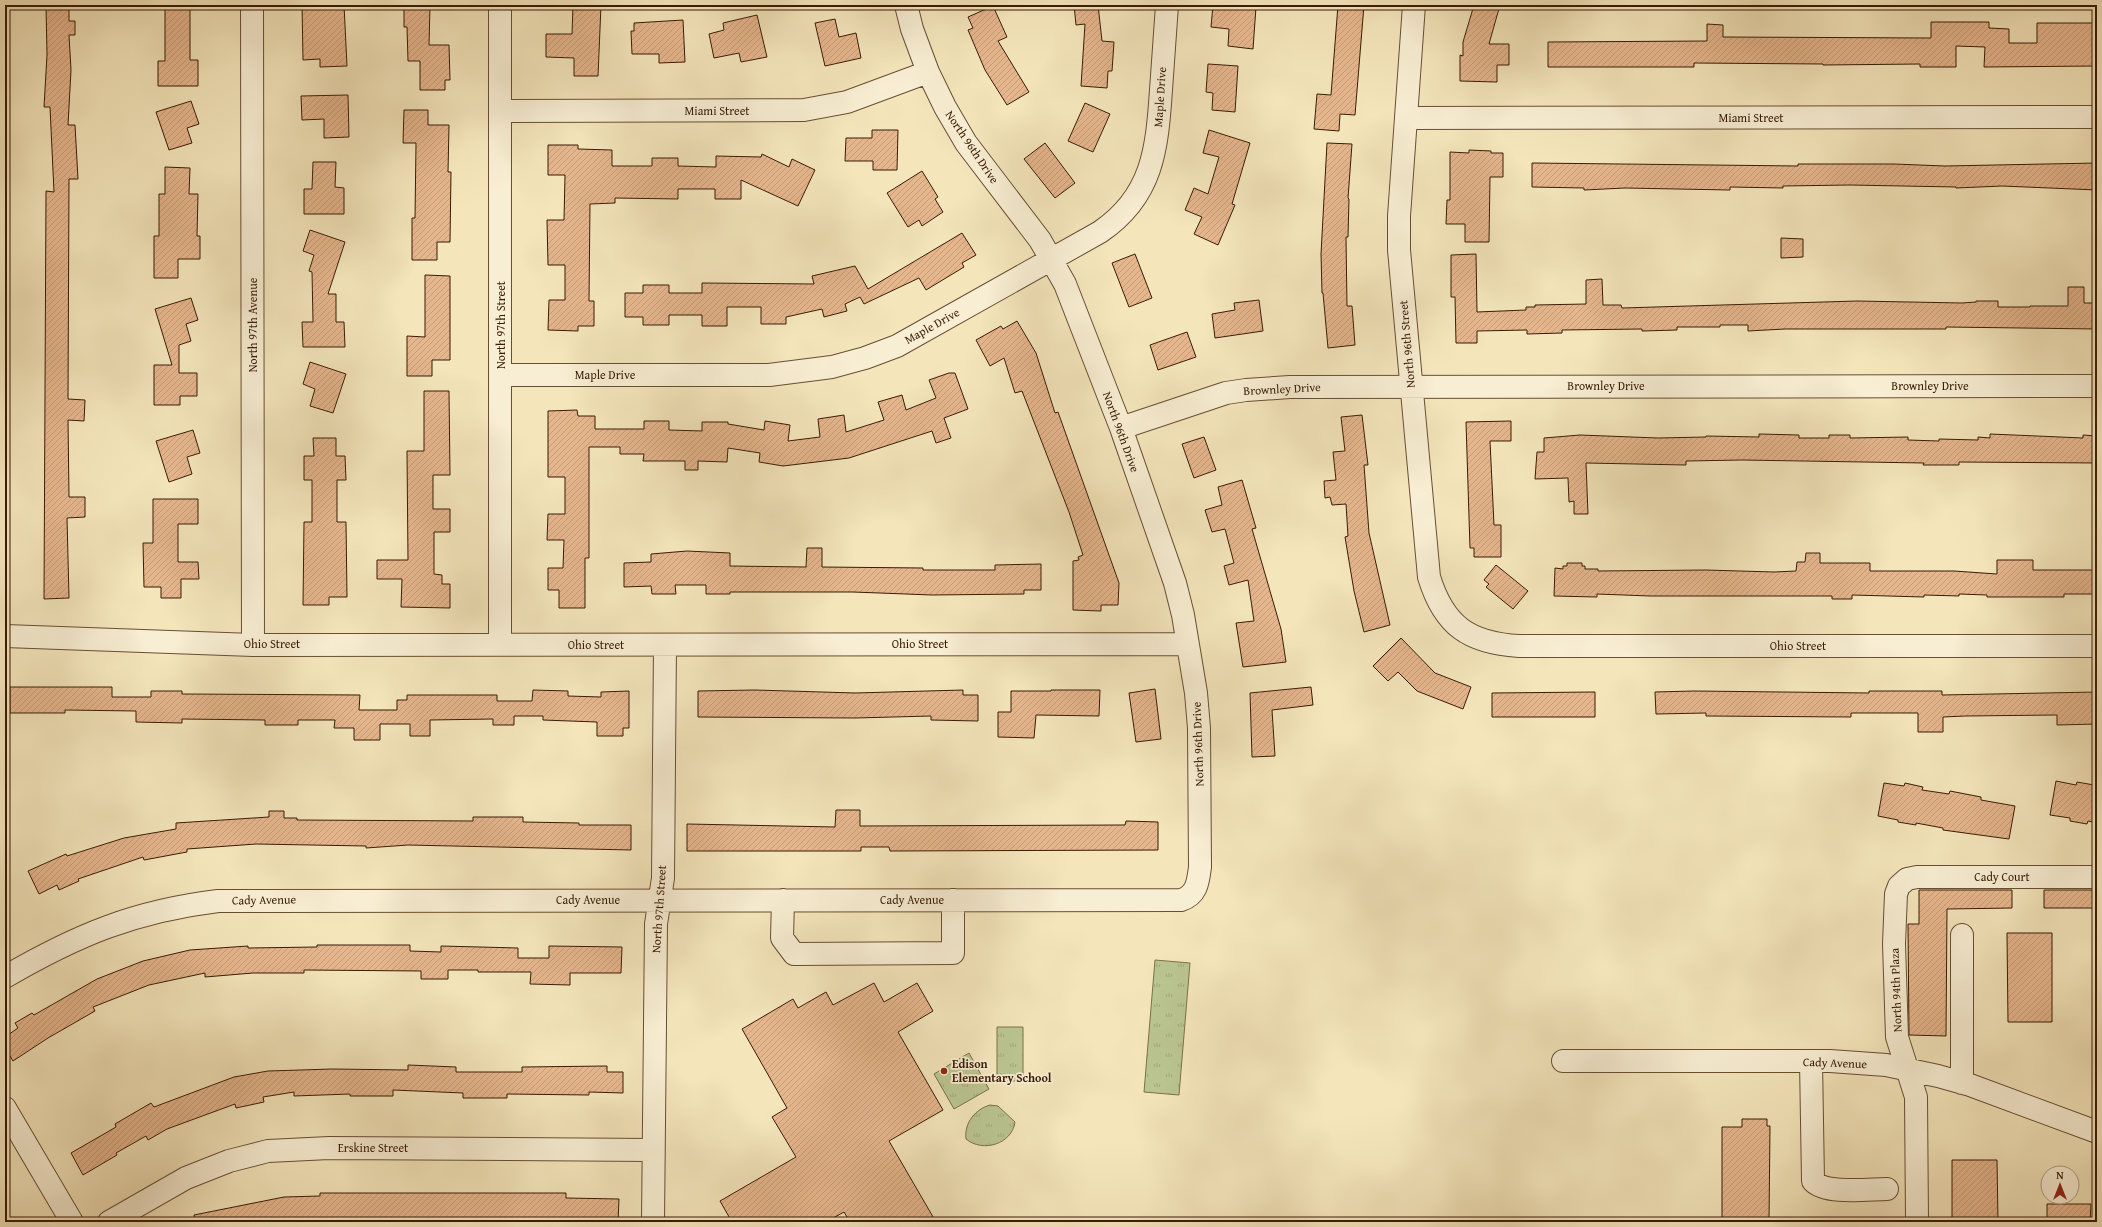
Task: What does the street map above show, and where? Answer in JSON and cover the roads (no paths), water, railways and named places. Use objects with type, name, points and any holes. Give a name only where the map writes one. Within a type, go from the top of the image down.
[{"type":"street","name":"North 97th Avenue","points":[[252,5],[253,645]]},
{"type":"street","name":"North 97th Street","points":[[500,5],[500,644]]},
{"type":"street","name":"North 96th Drive","points":[[906,5],[912,29],[928,72],[945,108],[966,143],[1040,240],[1076,310],[1121,428],[1174,583],[1183,615],[1199,728],[1200,867],[1198,883],[1193,894],[1187,898]]},
{"type":"street","name":"Maple Drive","points":[[501,375],[769,375],[832,368],[866,358],[897,346],[1051,260],[1110,225],[1128,208],[1144,184],[1155,152],[1158,134],[1167,5]]},
{"type":"street","name":"North 96th Street","points":[[1414,5],[1399,250],[1429,577],[1435,597],[1447,615],[1466,633],[1486,642],[1500,645]]},
{"type":"street","name":"Miami Street","points":[[500,111],[804,110],[847,102],[928,72]]},
{"type":"street","name":"Miami Street","points":[[1406,118],[2097,117]]},
{"type":"street","name":"Brownley Drive","points":[[1121,428],[1207,398],[1246,390],[1290,387],[2097,386]]},
{"type":"street","name":"Ohio Street","points":[[5,636],[253,645],[1188,644]]},
{"type":"street","name":"North 97th Street","points":[[653,1222],[656,924],[663,878],[665,645]]},
{"type":"street","name":"Ohio Street","points":[[1500,645],[2097,646]]},
{"type":"street","name":"Cady Court","points":[[1907,879],[1917,877],[2097,877]]},
{"type":"street","name":"North 94th Plaza","points":[[1907,879],[1899,886],[1896,894],[1894,944],[1897,1037],[1916,1097],[1917,1222]]},
{"type":"street","name":"Cady Avenue","points":[[5,977],[44,954],[79,937],[132,917],[187,905],[218,901],[1181,900],[1187,898]]},
{"type":"street","points":[[782,900],[782,938],[794,954],[954,953],[953,900]]},
{"type":"street","points":[[1962,935],[1962,1083]]},
{"type":"street","name":"Cady Avenue","points":[[1563,1061],[1811,1061],[1886,1065],[1962,1083],[2097,1132]]},
{"type":"street","points":[[1811,1061],[1813,1181],[1817,1185],[1832,1189],[1887,1189]]},
{"type":"street","points":[[5,1108],[72,1222]]},
{"type":"street","name":"Erskine Street","points":[[109,1222],[186,1178],[230,1161],[268,1150],[329,1148],[653,1150]]},
{"type":"place","name":"Edison Elementary School","points":[[944,1071]]}]
